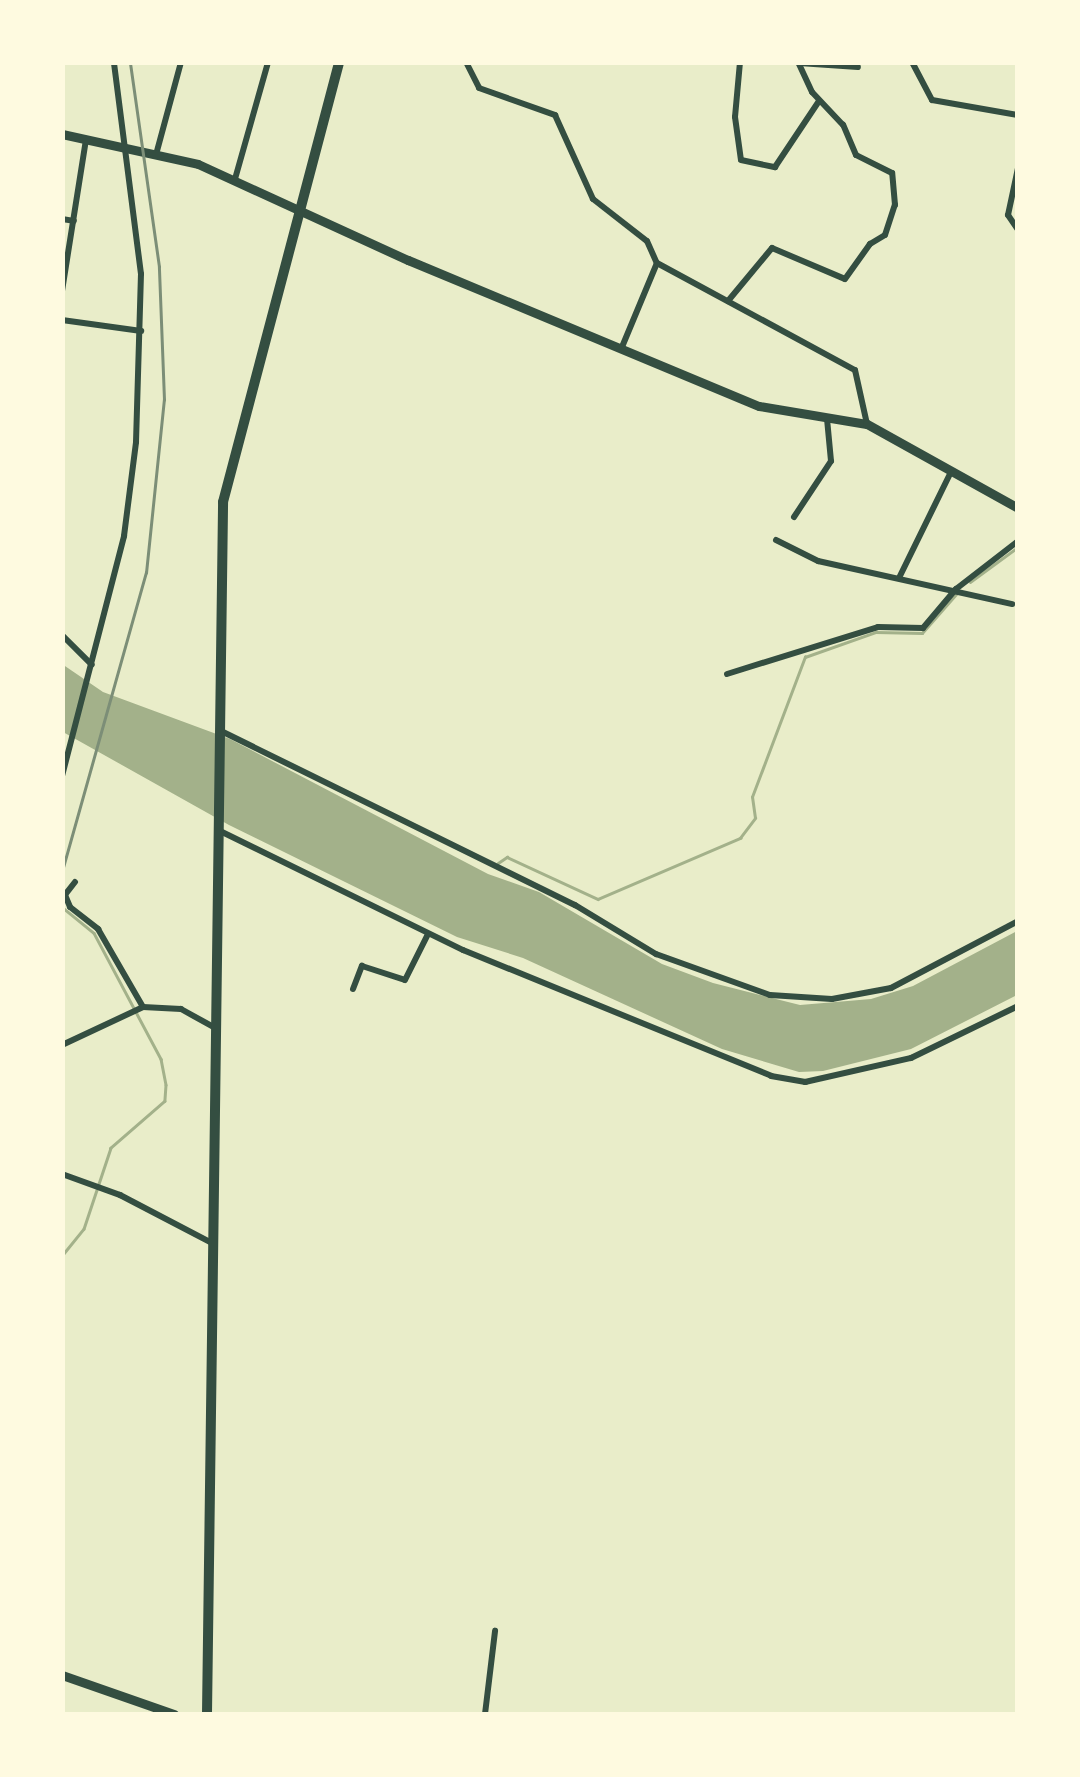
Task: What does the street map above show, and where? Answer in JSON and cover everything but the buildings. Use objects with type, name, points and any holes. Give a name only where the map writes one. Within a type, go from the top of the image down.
[{"type":"highway","points":[[207,1714],[223,502],[340,62]]},
{"type":"main road","points":[[62,134],[157,151],[236,179],[408,260],[759,406],[867,424],[1017,509]]},
{"type":"main road","points":[[62,1676],[174,1714]]},
{"type":"street","points":[[62,776],[130,504],[141,331],[126,145],[114,62]]},
{"type":"street","points":[[157,151],[181,62]]},
{"type":"street","points":[[236,179],[268,62]]},
{"type":"street","points":[[466,62],[478,88],[555,115],[593,198],[647,241],[657,263],[855,370],[867,424]]},
{"type":"street","points":[[740,62],[735,117],[741,160],[775,167],[819,101]]},
{"type":"street","points":[[912,62],[932,100],[1018,115]]},
{"type":"street","points":[[728,301],[772,248],[840,280],[886,234],[897,194],[892,174],[856,155],[844,125],[819,101],[799,63],[858,67]]},
{"type":"street","points":[[62,291],[86,139]]},
{"type":"street","points":[[1018,168],[1008,214],[1018,230]]},
{"type":"street","points":[[62,220],[74,221]]},
{"type":"street","points":[[622,348],[657,263]]},
{"type":"street","points":[[1018,276],[1018,298]]},
{"type":"street","points":[[62,320],[141,331]]},
{"type":"street","points":[[794,517],[830,462],[827,420]]},
{"type":"street","points":[[899,578],[951,472]]},
{"type":"street","points":[[776,540],[800,556],[1012,604]]},
{"type":"street","points":[[727,674],[878,627],[923,628],[956,589],[1018,541]]},
{"type":"street","points":[[62,635],[92,665]]},
{"type":"street","points":[[218,733],[576,906],[644,949],[770,995],[832,999],[891,988],[1018,920]]},
{"type":"street","points":[[217,824],[428,934],[744,1067],[804,1082],[911,1058],[1018,1006]]},
{"type":"street","points":[[76,882],[64,894],[70,907],[98,929],[143,1007]]},
{"type":"street","points":[[352,989],[362,966],[404,980],[428,934]]},
{"type":"street","points":[[62,1045],[143,1007],[182,1009],[214,1027]]},
{"type":"street","points":[[62,1174],[120,1195],[212,1243]]},
{"type":"street","points":[[485,1714],[495,1631]]},
{"type":"shaded area","points":[[62,664],[103,692],[230,739],[488,874],[539,892],[662,964],[713,983],[800,1005],[871,999],[913,986],[1017,931],[1017,995],[911,1049],[823,1071],[799,1072],[722,1049],[523,958],[457,937],[229,825],[63,732]]},
{"type":"waterway","points":[[970,582],[1018,547]]},
{"type":"waterway","points":[[498,863],[507,857],[598,899],[740,838],[755,818],[752,797],[805,657],[876,632],[922,633],[957,593]]},
{"type":"waterway","points":[[62,907],[94,933],[161,1059],[166,1085],[165,1101],[111,1148],[84,1229],[62,1256]]},
{"type":"railway","points":[[62,871],[146,573],[164,400],[159,267],[130,62]]}]
